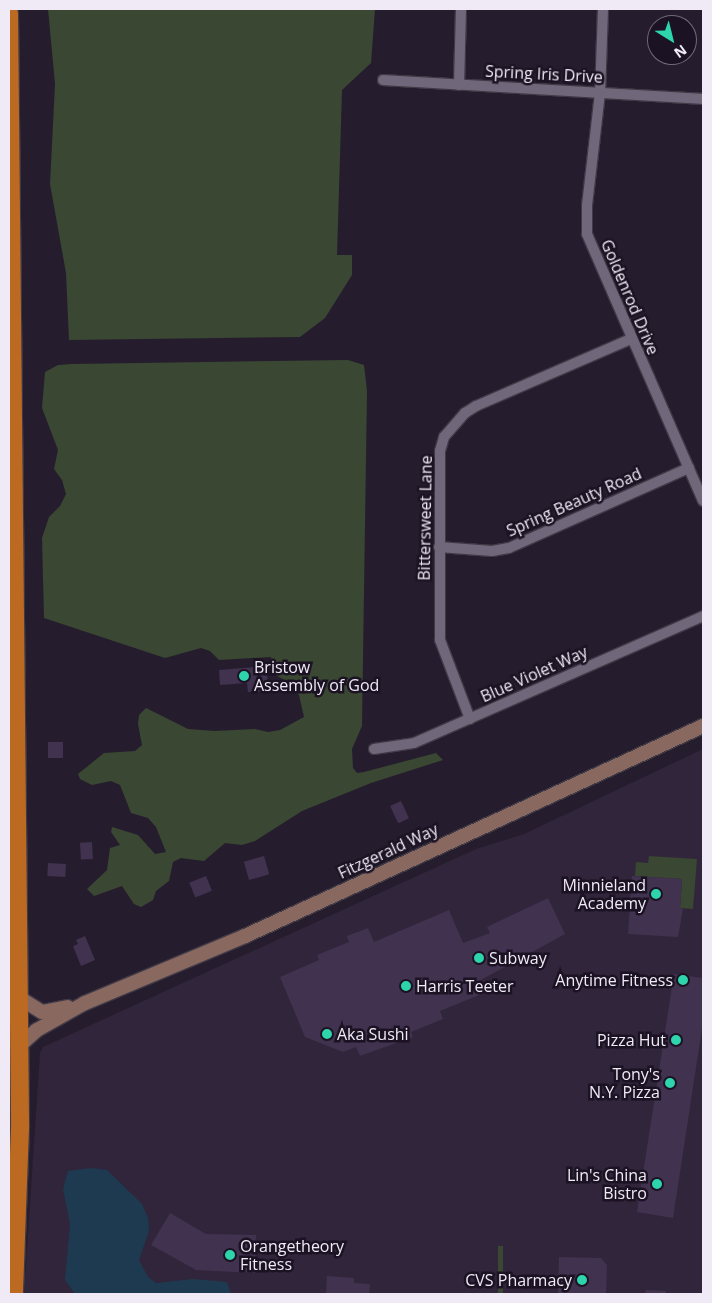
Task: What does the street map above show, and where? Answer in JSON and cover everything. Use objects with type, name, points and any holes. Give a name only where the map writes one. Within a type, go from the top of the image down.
[{"type":"highway","points":[[9,13],[12,698],[19,1046],[19,1214],[14,1294]]},
{"type":"street","points":[[459,85],[461,9]]},
{"type":"street","name":"Goldenrod Drive","points":[[603,9],[600,93],[587,206],[587,234],[631,340],[703,501]]},
{"type":"street","name":"Spring Iris Drive","points":[[383,80],[703,99]]},
{"type":"street","name":"Bittersweet Lane","points":[[470,719],[440,640],[440,451],[444,437],[453,424],[476,406],[631,340]]},
{"type":"street","name":"Spring Beauty Road","points":[[439,547],[492,550],[509,548],[688,468]]},
{"type":"street","name":"Blue Violet Way","points":[[374,749],[414,743],[703,616]]},
{"type":"street","name":"Fitzgerald Way","points":[[19,1046],[37,1030],[85,1003],[245,936],[703,726]]},
{"type":"street","name":"Fitzgerald Way","points":[[18,997],[42,1012],[85,1003]]},
{"type":"shaded area","points":[[703,749],[703,1294],[24,1294],[40,1053],[43,1047],[476,849],[524,834]]},
{"type":"green space","points":[[48,9],[375,9],[371,63],[342,90],[337,255],[352,255],[352,275],[325,318],[300,337],[69,340],[66,273],[50,184],[55,84]]},
{"type":"green space","points":[[348,360],[364,365],[367,391],[362,726],[352,749],[353,768],[357,773],[364,772],[436,753],[443,760],[371,783],[302,811],[255,841],[242,845],[225,843],[204,861],[181,858],[173,862],[169,881],[156,891],[153,900],[141,907],[134,904],[122,886],[94,896],[87,889],[107,870],[110,848],[120,845],[111,832],[112,827],[138,835],[155,854],[166,852],[156,827],[148,818],[131,813],[120,785],[111,781],[92,785],[80,779],[78,774],[104,753],[135,751],[142,745],[138,724],[139,715],[146,708],[188,729],[215,731],[255,729],[268,732],[280,730],[304,717],[299,695],[286,681],[274,674],[271,657],[219,660],[210,651],[201,648],[165,658],[44,618],[42,538],[49,517],[60,506],[66,494],[62,480],[54,469],[58,450],[42,408],[45,372],[58,365],[72,364]]},
{"type":"green space","points":[[649,856],[697,859],[693,909],[680,908],[682,879],[635,876],[636,862],[648,863]]},
{"type":"green space","points":[[498,1246],[503,1246],[503,1294],[498,1294]]},
{"type":"water","points":[[91,1168],[107,1170],[142,1204],[148,1218],[149,1231],[139,1260],[148,1277],[156,1283],[193,1279],[227,1282],[231,1294],[75,1294],[65,1280],[70,1224],[63,1189],[68,1171]]},
{"type":"building","name":"Bristow Assembly of God","points":[[267,666],[268,691],[248,692],[247,683],[220,685],[219,670]]},
{"type":"building","points":[[48,742],[63,742],[63,758],[48,758]]},
{"type":"building","points":[[401,801],[409,818],[398,823],[390,806]]},
{"type":"building","points":[[92,842],[93,859],[81,860],[80,843]]},
{"type":"building","points":[[264,856],[269,874],[249,880],[244,862]]},
{"type":"building","points":[[48,863],[66,864],[65,877],[47,876]]},
{"type":"building","points":[[206,876],[212,891],[195,898],[189,883]]},
{"type":"building","name":"Minnieland Academy","points":[[632,876],[682,879],[680,908],[683,909],[678,937],[628,934]]},
{"type":"building","name":"Harris Teeter","points":[[548,898],[565,934],[479,981],[484,993],[440,1011],[443,1019],[411,1032],[413,1037],[360,1056],[356,1047],[343,1052],[305,1037],[280,977],[319,960],[317,955],[349,942],[347,936],[368,928],[374,942],[449,910],[463,943],[490,933],[487,927]]},
{"type":"building","points":[[85,936],[95,960],[81,966],[73,946],[78,944],[76,940]]},
{"type":"building","points":[[674,974],[703,978],[703,1022],[673,1218],[637,1212]]},
{"type":"building","points":[[170,1213],[206,1234],[256,1235],[255,1273],[196,1270],[151,1245]]},
{"type":"building","name":"CVS Pharmacy","points":[[559,1257],[601,1258],[607,1265],[606,1294],[558,1294]]},
{"type":"building","points":[[327,1276],[354,1278],[354,1283],[370,1284],[369,1294],[326,1294]]},
{"type":"building","points":[[646,1290],[666,1291],[666,1294],[645,1294]]},
{"type":"place","name":"Bristow Assembly of God","points":[[244,676]]},
{"type":"place","name":"Minnieland Academy","points":[[656,894]]},
{"type":"place","name":"Subway","points":[[479,958]]},
{"type":"place","name":"Anytime Fitness","points":[[683,980]]},
{"type":"place","name":"Harris Teeter","points":[[406,986]]},
{"type":"place","name":"Aka Sushi","points":[[327,1034]]},
{"type":"place","name":"Pizza Hut","points":[[676,1040]]},
{"type":"place","name":"Tony's N.Y. Pizza","points":[[670,1083]]},
{"type":"place","name":"Lin's China Bistro","points":[[657,1184]]},
{"type":"place","name":"Orangetheory Fitness","points":[[230,1255]]},
{"type":"place","name":"CVS Pharmacy","points":[[582,1280]]}]
